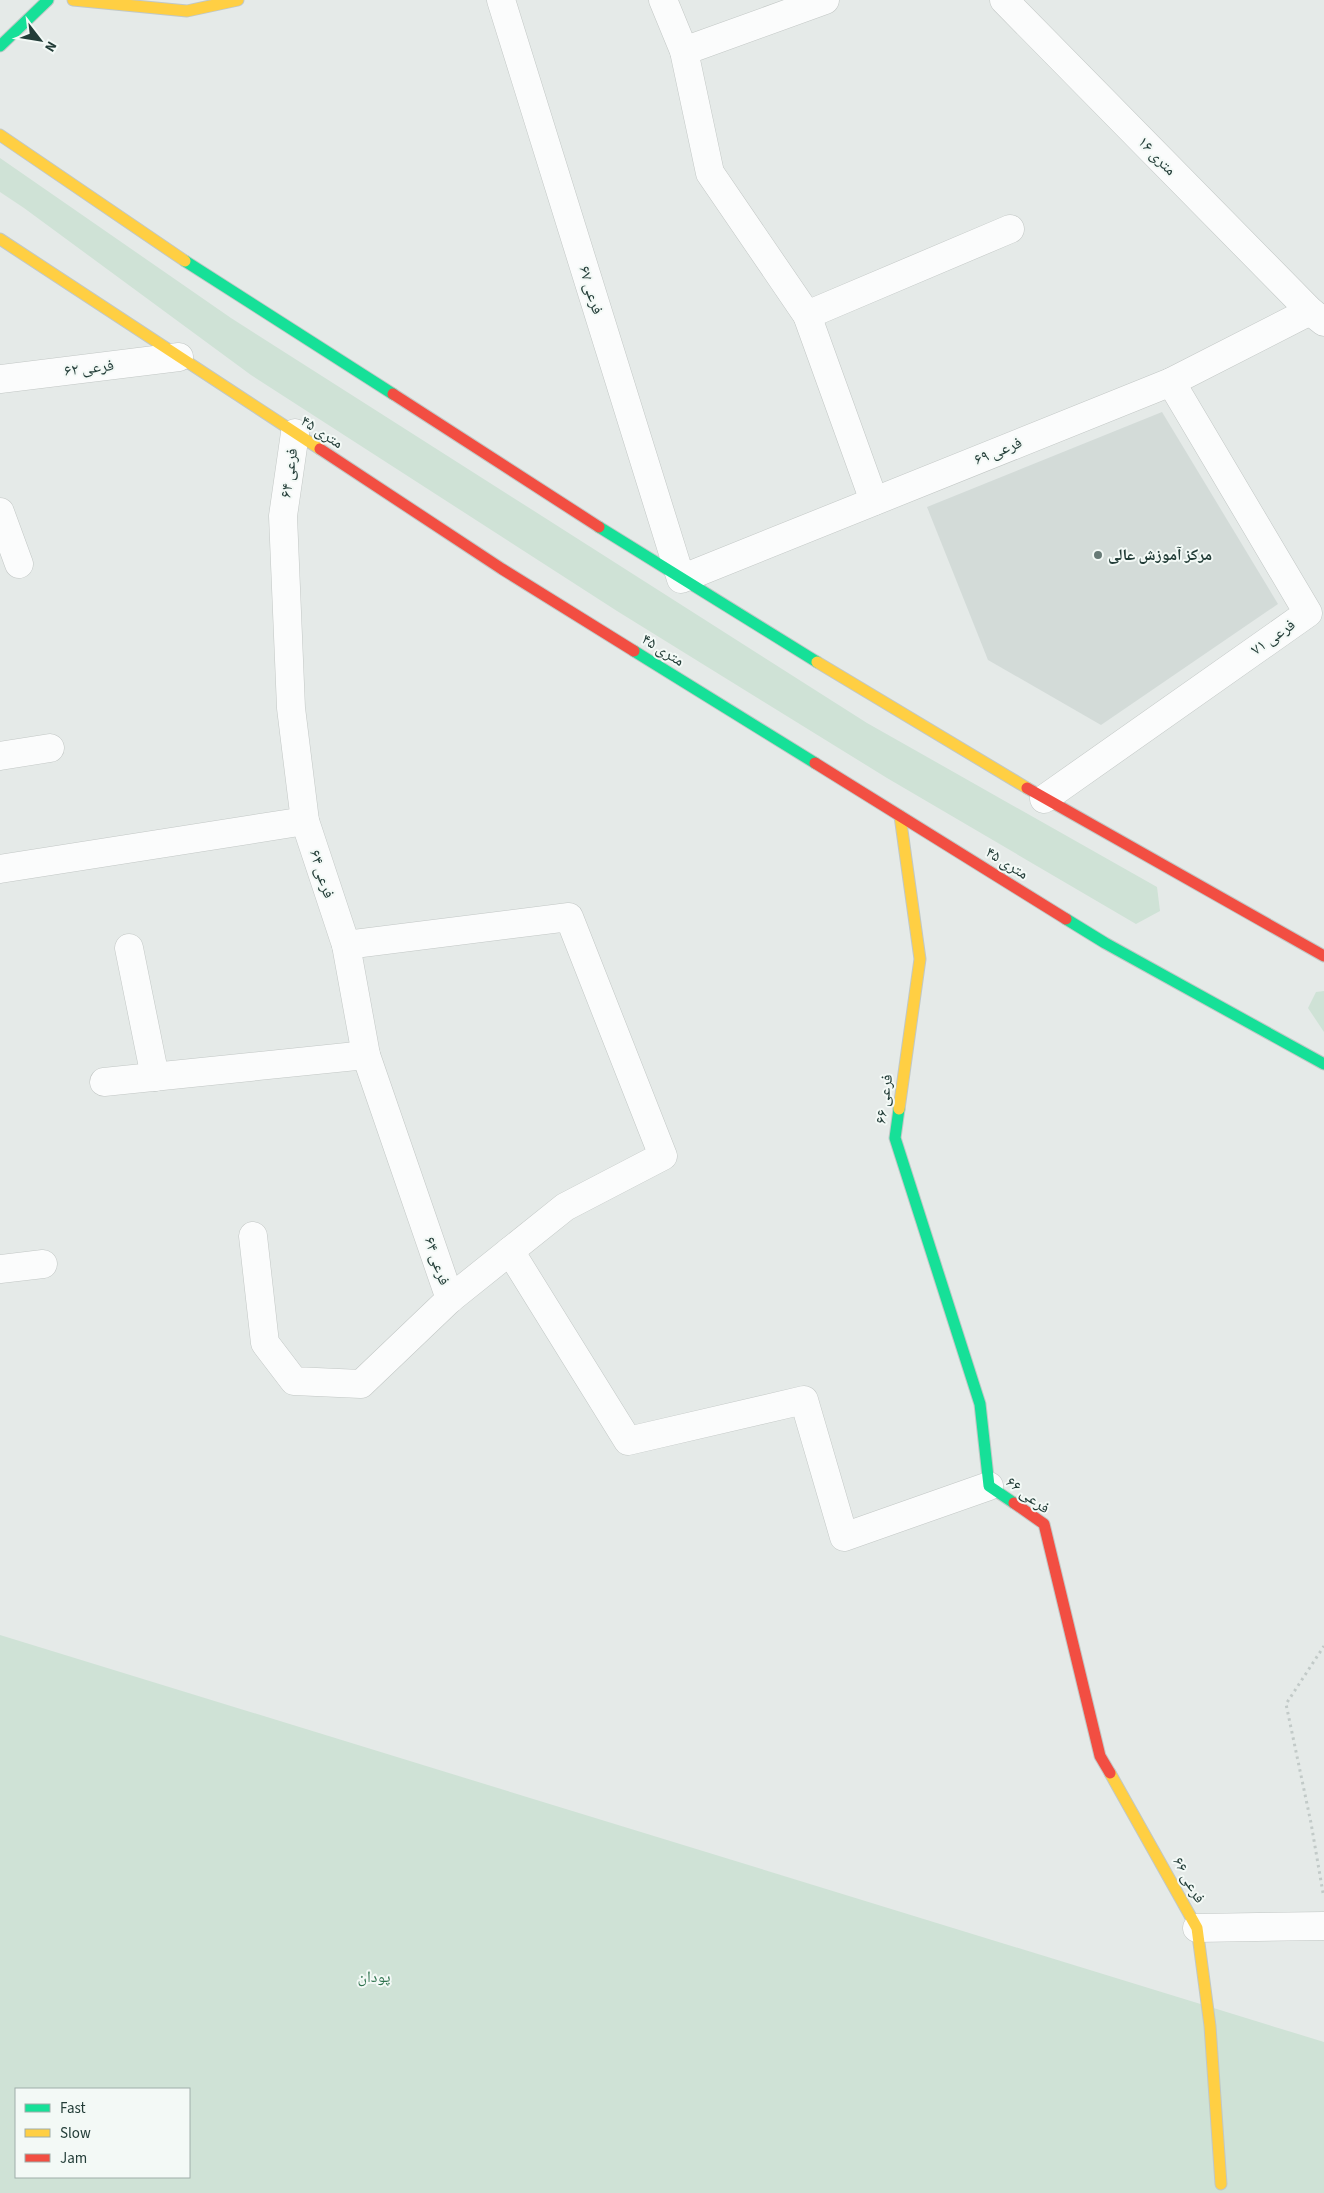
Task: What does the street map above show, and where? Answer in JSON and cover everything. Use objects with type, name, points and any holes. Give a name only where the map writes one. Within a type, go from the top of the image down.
[{"type":"main road","points":[[0,46],[48,0]]},
{"type":"main road","points":[[73,0],[187,10],[238,0]]},
{"type":"main road","points":[[0,135],[174,254],[681,579],[1044,799],[1324,956]]},
{"type":"main road","name":"۴۵ متری","points":[[0,239],[502,569],[1105,943],[1324,1064]]},
{"type":"main road","name":"فرعی ۶۶","points":[[900,816],[920,959],[895,1138],[980,1404],[989,1486],[1044,1524],[1100,1756],[1197,1928],[1210,2026],[1221,2184]]},
{"type":"street","name":"فرعی ۶۷","points":[[501,0],[681,579]]},
{"type":"street","points":[[663,0],[684,51],[710,173],[808,315],[874,501]]},
{"type":"street","points":[[684,51],[825,0]]},
{"type":"street","name":"۱۶ متری","points":[[1004,0],[1317,316]]},
{"type":"street","points":[[808,315],[1010,229]]},
{"type":"street","name":"فرعی ۶۹","points":[[681,579],[1171,382],[1317,316]]},
{"type":"street","name":"فرعی ۶۲","points":[[0,379],[179,357]]},
{"type":"street","name":"فرعی ۷۱","points":[[1044,799],[1308,613],[1171,382]]},
{"type":"street","name":"فرعی ۶۴","points":[[295,433],[283,516],[291,708],[305,821],[346,945],[366,1055],[450,1299]]},
{"type":"street","points":[[0,512],[19,564]]},
{"type":"street","points":[[0,756],[50,748]]},
{"type":"street","points":[[0,869],[305,821]]},
{"type":"street","points":[[253,1236],[265,1343],[294,1381],[361,1384],[450,1299],[565,1207],[664,1156],[569,917],[346,945]]},
{"type":"street","points":[[129,948],[155,1078]]},
{"type":"street","points":[[104,1082],[366,1055]]},
{"type":"street","points":[[510,1251],[628,1441],[804,1400],[844,1537],[989,1486]]},
{"type":"street","points":[[0,1269],[43,1264]]},
{"type":"street","points":[[1197,1928],[1324,1926]]},
{"type":"path","points":[[1324,1646],[1286,1704],[1311,1822],[1324,1902]]},
{"type":"shaded area","name":"مرکز آموزش عالی","points":[[1162,412],[1278,604],[1101,725],[988,660],[927,507]]},
{"type":"green space","points":[[0,158],[231,318],[867,723],[1157,887],[1160,911],[1136,924],[887,778],[617,611],[251,375],[0,192]]},
{"type":"green space","points":[[1324,991],[1324,1032],[1308,1008],[1316,992]]},
{"type":"green space","name":"پودان","points":[[0,1635],[1324,2042],[1324,2193],[0,2193]]},
{"type":"traffic: fast","points":[[0,46],[48,0]]},
{"type":"traffic: fast","points":[[185,261],[393,394]]},
{"type":"traffic: fast","points":[[599,527],[817,662]]},
{"type":"traffic: fast","points":[[634,651],[815,763]]},
{"type":"traffic: fast","points":[[1066,919],[1105,943],[1324,1064]]},
{"type":"traffic: fast","points":[[899,1109],[895,1138],[980,1404],[989,1486],[1014,1503]]},
{"type":"traffic: slow","points":[[73,0],[187,11],[238,0]]},
{"type":"traffic: slow","points":[[0,135],[185,261]]},
{"type":"traffic: slow","points":[[0,239],[320,449]]},
{"type":"traffic: slow","points":[[817,662],[1027,788]]},
{"type":"traffic: slow","points":[[899,1109],[920,959],[900,816]]},
{"type":"traffic: slow","points":[[1110,1773],[1197,1928],[1210,2026],[1221,2184]]},
{"type":"traffic: jam","points":[[393,394],[599,527]]},
{"type":"traffic: jam","points":[[320,449],[502,569],[634,651]]},
{"type":"traffic: jam","points":[[815,763],[1066,919]]},
{"type":"traffic: jam","points":[[1027,788],[1324,956]]},
{"type":"traffic: jam","points":[[1014,1503],[1044,1524],[1100,1756],[1110,1773]]},
{"type":"place","name":"مرکز آموزش عالی","points":[[1098,555]]}]
